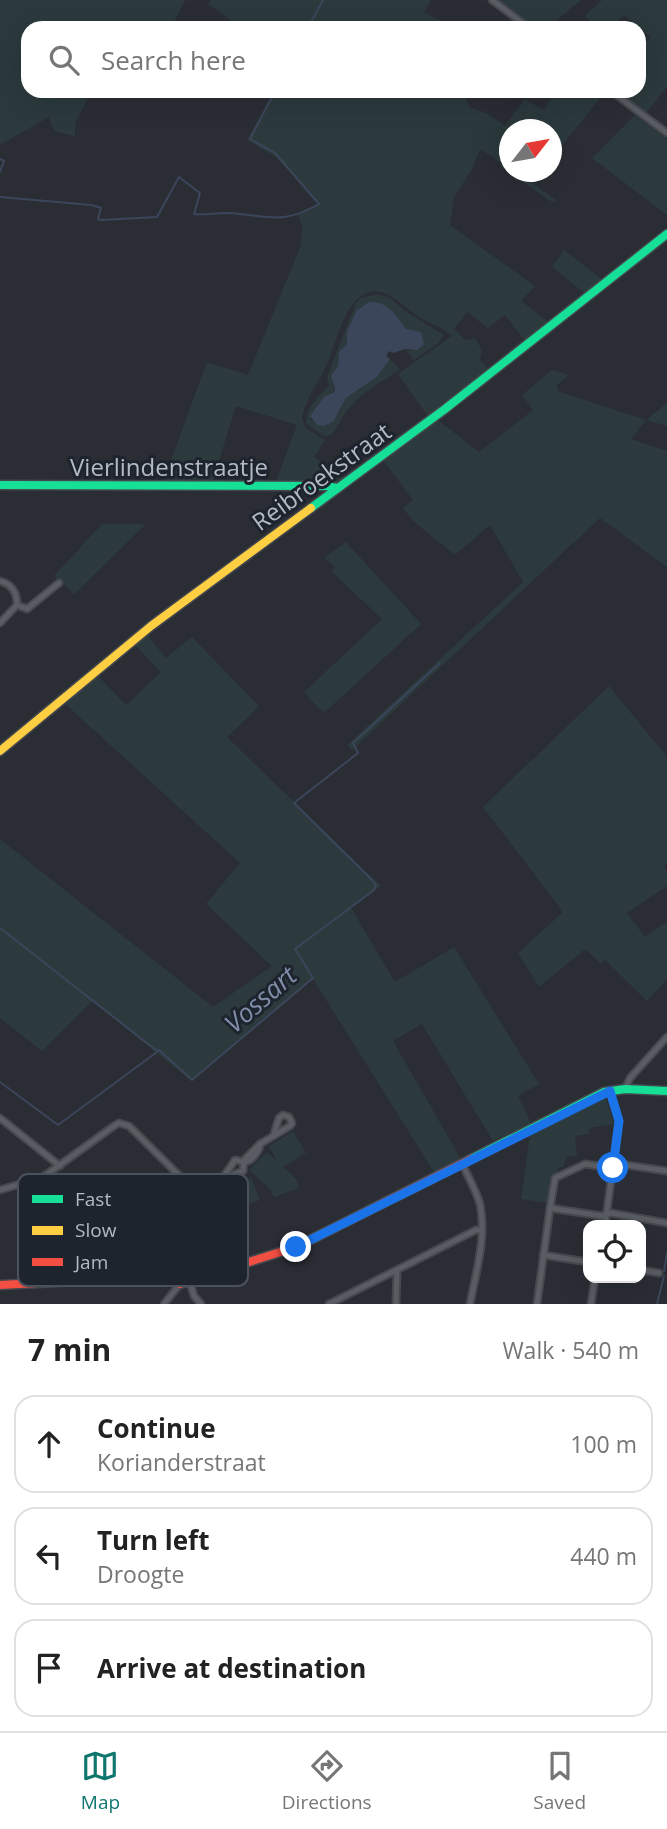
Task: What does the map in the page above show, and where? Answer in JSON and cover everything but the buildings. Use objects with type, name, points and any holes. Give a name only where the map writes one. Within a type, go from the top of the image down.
[{"type":"street","points":[[492,0],[520,21]]},
{"type":"street","points":[[620,98],[667,133]]},
{"type":"street","name":"Reibroekstraat","points":[[0,751],[151,626],[455,402],[667,234]]},
{"type":"street","name":"Vierlindenstraatje","points":[[0,485],[337,488]]},
{"type":"street","points":[[0,580],[12,587],[17,598],[17,605],[0,623]]},
{"type":"street","points":[[17,605],[27,609],[59,583]]},
{"type":"street","points":[[625,1089],[630,1078],[667,1037]]},
{"type":"street","points":[[605,1220],[619,1121],[610,1091]]},
{"type":"street","points":[[248,1263],[296,1247],[610,1091],[667,1091]]},
{"type":"street","points":[[0,1118],[60,1166]]},
{"type":"street","points":[[47,1174],[114,1126],[124,1124],[129,1125],[179,1174]]},
{"type":"street","points":[[226,1174],[235,1160],[249,1160],[259,1150],[260,1144],[274,1134]]},
{"type":"street","points":[[236,1174],[243,1171],[243,1162]]},
{"type":"street","points":[[462,1163],[478,1199],[481,1230],[471,1304]]},
{"type":"street","points":[[537,1304],[554,1181],[585,1164],[667,1171]]},
{"type":"street","points":[[0,1190],[18,1186]]},
{"type":"street","points":[[550,1208],[667,1223]]},
{"type":"street","points":[[329,1304],[476,1230],[481,1230]]},
{"type":"street","points":[[543,1255],[583,1261]]},
{"type":"street","points":[[396,1304],[397,1270]]},
{"type":"street","points":[[646,1271],[659,1273]]},
{"type":"street","points":[[591,1304],[594,1283]]},
{"type":"street","points":[[0,1285],[18,1284]]},
{"type":"street","points":[[164,1304],[178,1286]]},
{"type":"street","points":[[191,1286],[194,1296],[201,1304]]},
{"type":"shaded area","points":[[0,0],[185,0],[174,21],[21,21],[21,98],[88,98],[75,123],[75,136],[54,131],[49,117],[0,145]]},
{"type":"shaded area","points":[[211,0],[431,0],[424,12],[441,21],[232,21],[208,4]]},
{"type":"shaded area","points":[[498,0],[581,0],[556,21],[526,21]]},
{"type":"shaded area","points":[[602,0],[667,0],[667,87],[645,114],[624,98],[646,98],[646,42],[651,37],[646,33],[646,21],[631,21],[624,15],[618,21],[590,21],[585,16]]},
{"type":"shaded area","points":[[270,98],[466,98],[470,107],[499,122],[499,162],[480,149],[472,169],[454,197],[450,225],[535,286],[521,301],[550,323],[526,342],[505,315],[488,328],[467,312],[454,329],[465,340],[475,338],[482,350],[480,360],[490,371],[429,418],[398,374],[452,336],[384,293],[362,295],[354,303],[341,326],[329,360],[306,404],[302,418],[306,428],[325,440],[314,457],[345,478],[336,485],[275,484],[297,425],[236,406],[212,483],[163,482],[207,362],[248,375],[301,245],[302,227],[298,215],[319,204],[277,158],[247,140]]},
{"type":"shaded area","points":[[552,98],[600,98],[562,146],[562,119],[510,119],[525,99],[543,110]]},
{"type":"shaded area","points":[[635,115],[667,139],[667,215],[592,158]]},
{"type":"shaded area","points":[[523,182],[533,182],[556,200],[553,203]]},
{"type":"shaded area","points":[[564,250],[604,281],[587,295],[552,267]]},
{"type":"shaded area","points":[[377,294],[390,298],[408,313],[444,335],[437,344],[414,360],[405,349],[413,351],[416,331],[410,332],[406,329],[391,311],[381,304],[367,304],[359,308],[347,331],[347,345],[338,358],[338,368],[333,371],[332,384],[335,392],[321,401],[310,418],[317,425],[337,417],[346,398],[377,377],[390,359],[400,370],[357,399],[335,430],[325,437],[306,424],[308,412],[329,386],[327,377],[356,303],[361,298]]},
{"type":"shaded area","points":[[552,370],[569,375],[557,385],[558,391],[646,420],[631,439],[667,451],[667,567],[600,518],[352,750],[347,745],[523,582],[490,525],[455,555],[413,521],[403,508],[413,500],[383,460],[438,420],[479,452],[533,410],[522,395]]},
{"type":"shaded area","points":[[667,403],[667,426],[646,420]]},
{"type":"shaded area","points":[[102,524],[146,524],[74,594],[54,576]]},
{"type":"shaded area","points":[[346,542],[421,624],[324,713],[304,692],[382,619],[331,571],[335,567],[324,558]]},
{"type":"shaded area","points":[[147,635],[166,658],[192,637],[259,706],[227,737],[381,886],[351,908],[395,982],[454,947],[539,1084],[518,1096],[531,1123],[493,1141],[422,1024],[393,1041],[461,1159],[434,1172],[313,979],[192,1081],[92,1001],[42,1051],[0,1018],[0,839],[213,1007],[272,966],[206,904],[240,863],[63,702],[97,675],[126,705],[161,672],[134,644]]},
{"type":"shaded area","points":[[609,686],[667,757],[667,864],[664,866],[667,871],[667,886],[627,913],[645,937],[667,922],[667,979],[647,1001],[605,960],[601,964],[585,949],[539,987],[518,953],[563,912],[483,807]]},
{"type":"shaded area","points":[[606,1098],[614,1124],[589,1128],[589,1134],[575,1136],[577,1156],[566,1157],[564,1167],[559,1167],[548,1203],[521,1199],[530,1135]]},
{"type":"shaded area","points":[[293,1131],[306,1153],[283,1167],[296,1179],[299,1188],[274,1197],[270,1189],[249,1170],[267,1152],[276,1160],[269,1146]]},
{"type":"shaded area","points":[[251,1177],[260,1200],[248,1204],[248,1178]]},
{"type":"water","points":[[369,302],[386,306],[406,329],[421,332],[424,344],[417,350],[405,349],[393,353],[389,351],[386,356],[390,359],[377,377],[346,398],[334,421],[324,426],[317,425],[310,416],[324,397],[335,392],[332,376],[338,367],[339,352],[347,344],[347,331],[357,310]]},
{"type":"waterway","points":[[312,21],[323,0]]},
{"type":"waterway","points":[[0,197],[91,205],[101,208],[98,219],[101,220],[157,217],[179,177],[200,193],[194,214],[227,213],[274,218],[306,211],[319,204],[275,153],[250,139],[271,98]]},
{"type":"waterway","points":[[0,159],[4,161],[0,172]]},
{"type":"waterway","name":"Vossart","points":[[0,928],[159,1050],[192,1080],[313,978],[295,949],[374,890],[376,885],[373,881],[294,803],[358,753],[353,743],[440,663]]},
{"type":"waterway","points":[[0,1082],[58,1125],[157,1052]]},
{"type":"waterway","points":[[664,1271],[667,1253]]},
{"type":"waterway","points":[[657,1304],[664,1276]]},
{"type":"traffic: fast","points":[[311,508],[445,409],[667,234]]},
{"type":"traffic: fast","points":[[0,485],[337,488]]},
{"type":"traffic: fast","points":[[471,1159],[604,1092],[625,1089],[667,1091]]},
{"type":"traffic: slow","points":[[0,751],[151,626],[311,508]]},
{"type":"traffic: jam","points":[[248,1262],[296,1247],[471,1159]]},
{"type":"traffic: jam","points":[[0,1285],[18,1284]]},
{"type":"route","points":[[296,1247],[610,1091],[619,1121],[613,1168]]}]
